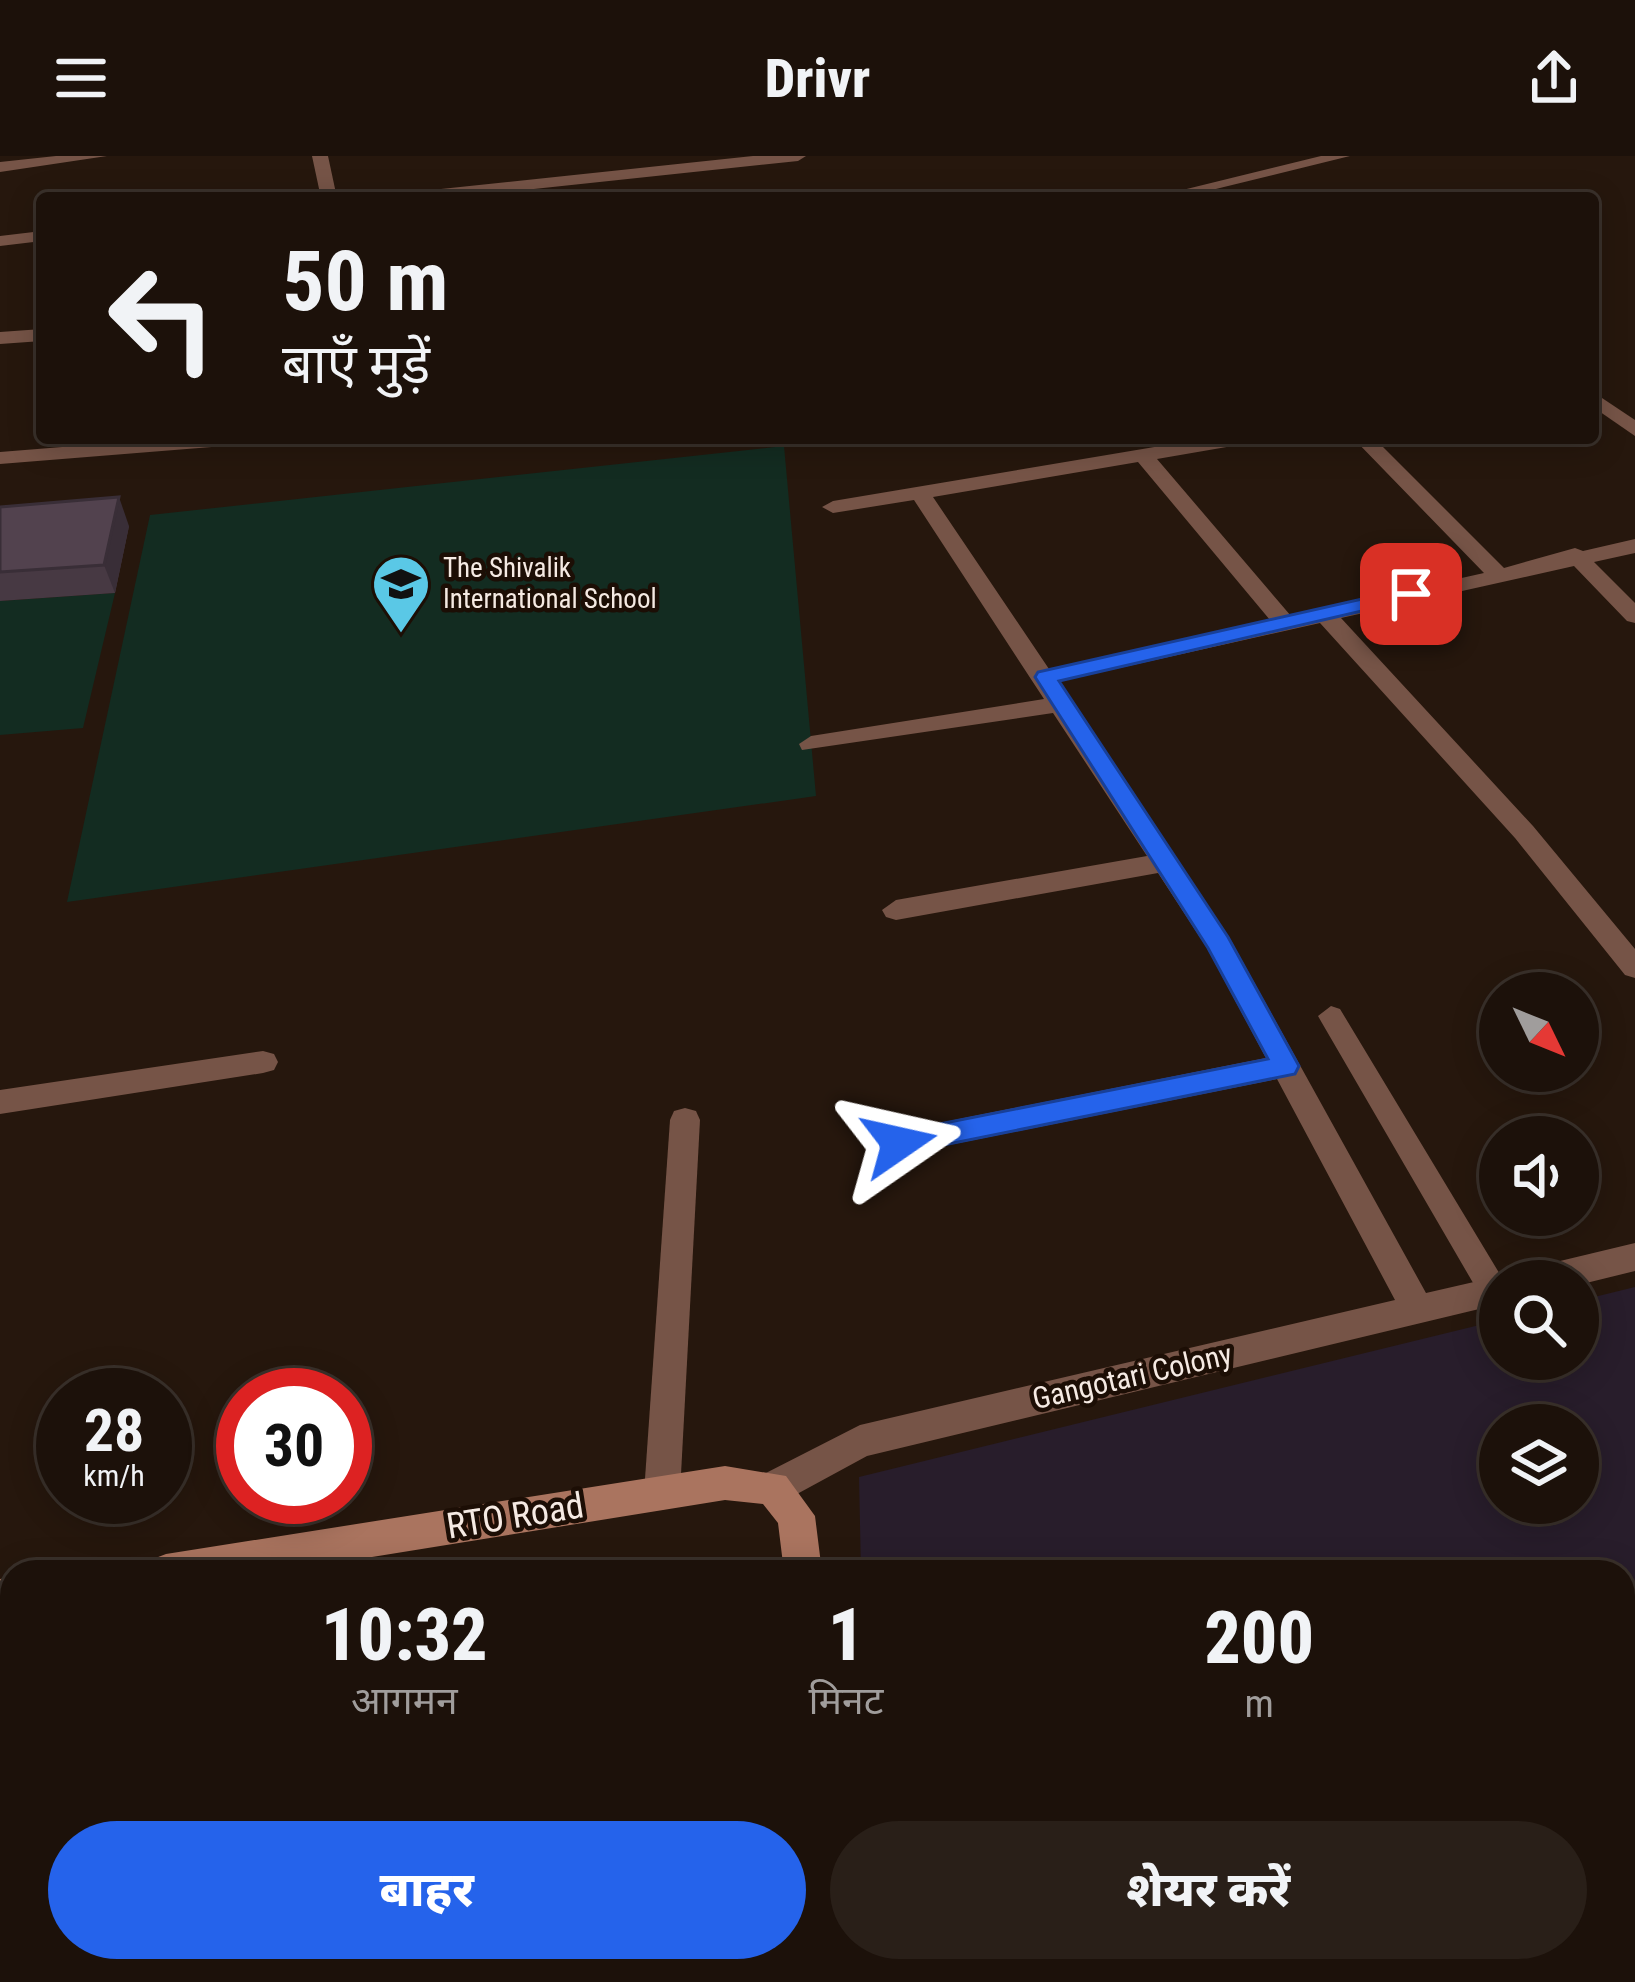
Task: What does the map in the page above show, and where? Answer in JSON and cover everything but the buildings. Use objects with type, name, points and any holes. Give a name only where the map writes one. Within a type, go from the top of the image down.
[{"type":"street","points":[[0,167],[99,156]]},
{"type":"street","points":[[320,156],[328,192]]},
{"type":"street","points":[[459,192],[797,156]]},
{"type":"street","points":[[1184,192],[1342,156]]},
{"type":"street","points":[[0,241],[36,237]]},
{"type":"street","points":[[0,338],[36,335]]},
{"type":"street","points":[[1599,403],[1635,430]]},
{"type":"street","points":[[0,458],[174,444]]},
{"type":"street","points":[[833,507],[1208,444]]},
{"type":"street","points":[[1369,444],[1498,575]]},
{"type":"street","points":[[1143,455],[1284,622]]},
{"type":"street","points":[[920,493],[1219,944],[1417,1309]]},
{"type":"street","points":[[1046,677],[1635,546]]},
{"type":"street","points":[[1575,556],[1635,616]]},
{"type":"street","points":[[1324,613],[1524,832],[1635,968]]},
{"type":"street","points":[[812,744],[1063,704]]},
{"type":"street","points":[[896,910],[1166,862]]},
{"type":"street","points":[[0,1102],[263,1062]]},
{"type":"street","points":[[899,1143],[1286,1066]]},
{"type":"street","points":[[662,1493],[685,1120]]},
{"type":"street","points":[[1599,1266],[1635,1257]]},
{"type":"street","name":"Gangotari Colony","points":[[773,1487],[860,1441],[1479,1294]]},
{"type":"street","name":"RTO Road","points":[[241,1560],[725,1483],[773,1487]]},
{"type":"street","points":[[773,1487],[796,1516],[802,1560]]},
{"type":"lane","points":[[1330,1016],[1479,1260]]},
{"type":"shaded area","points":[[1635,1287],[1635,1560],[861,1560],[859,1477],[1479,1325],[1479,1380],[1599,1380],[1599,1296]]},
{"type":"green space","name":"The Shivalik International School","points":[[784,446],[816,796],[67,902],[150,515]]},
{"type":"green space","points":[[115,593],[83,728],[0,735],[0,601]]},
{"type":"place","name":"The Shivalik International School","points":[[401,635]]},
{"type":"route","points":[[899,1143],[1286,1066],[1219,944],[1046,677],[1411,594]]}]
